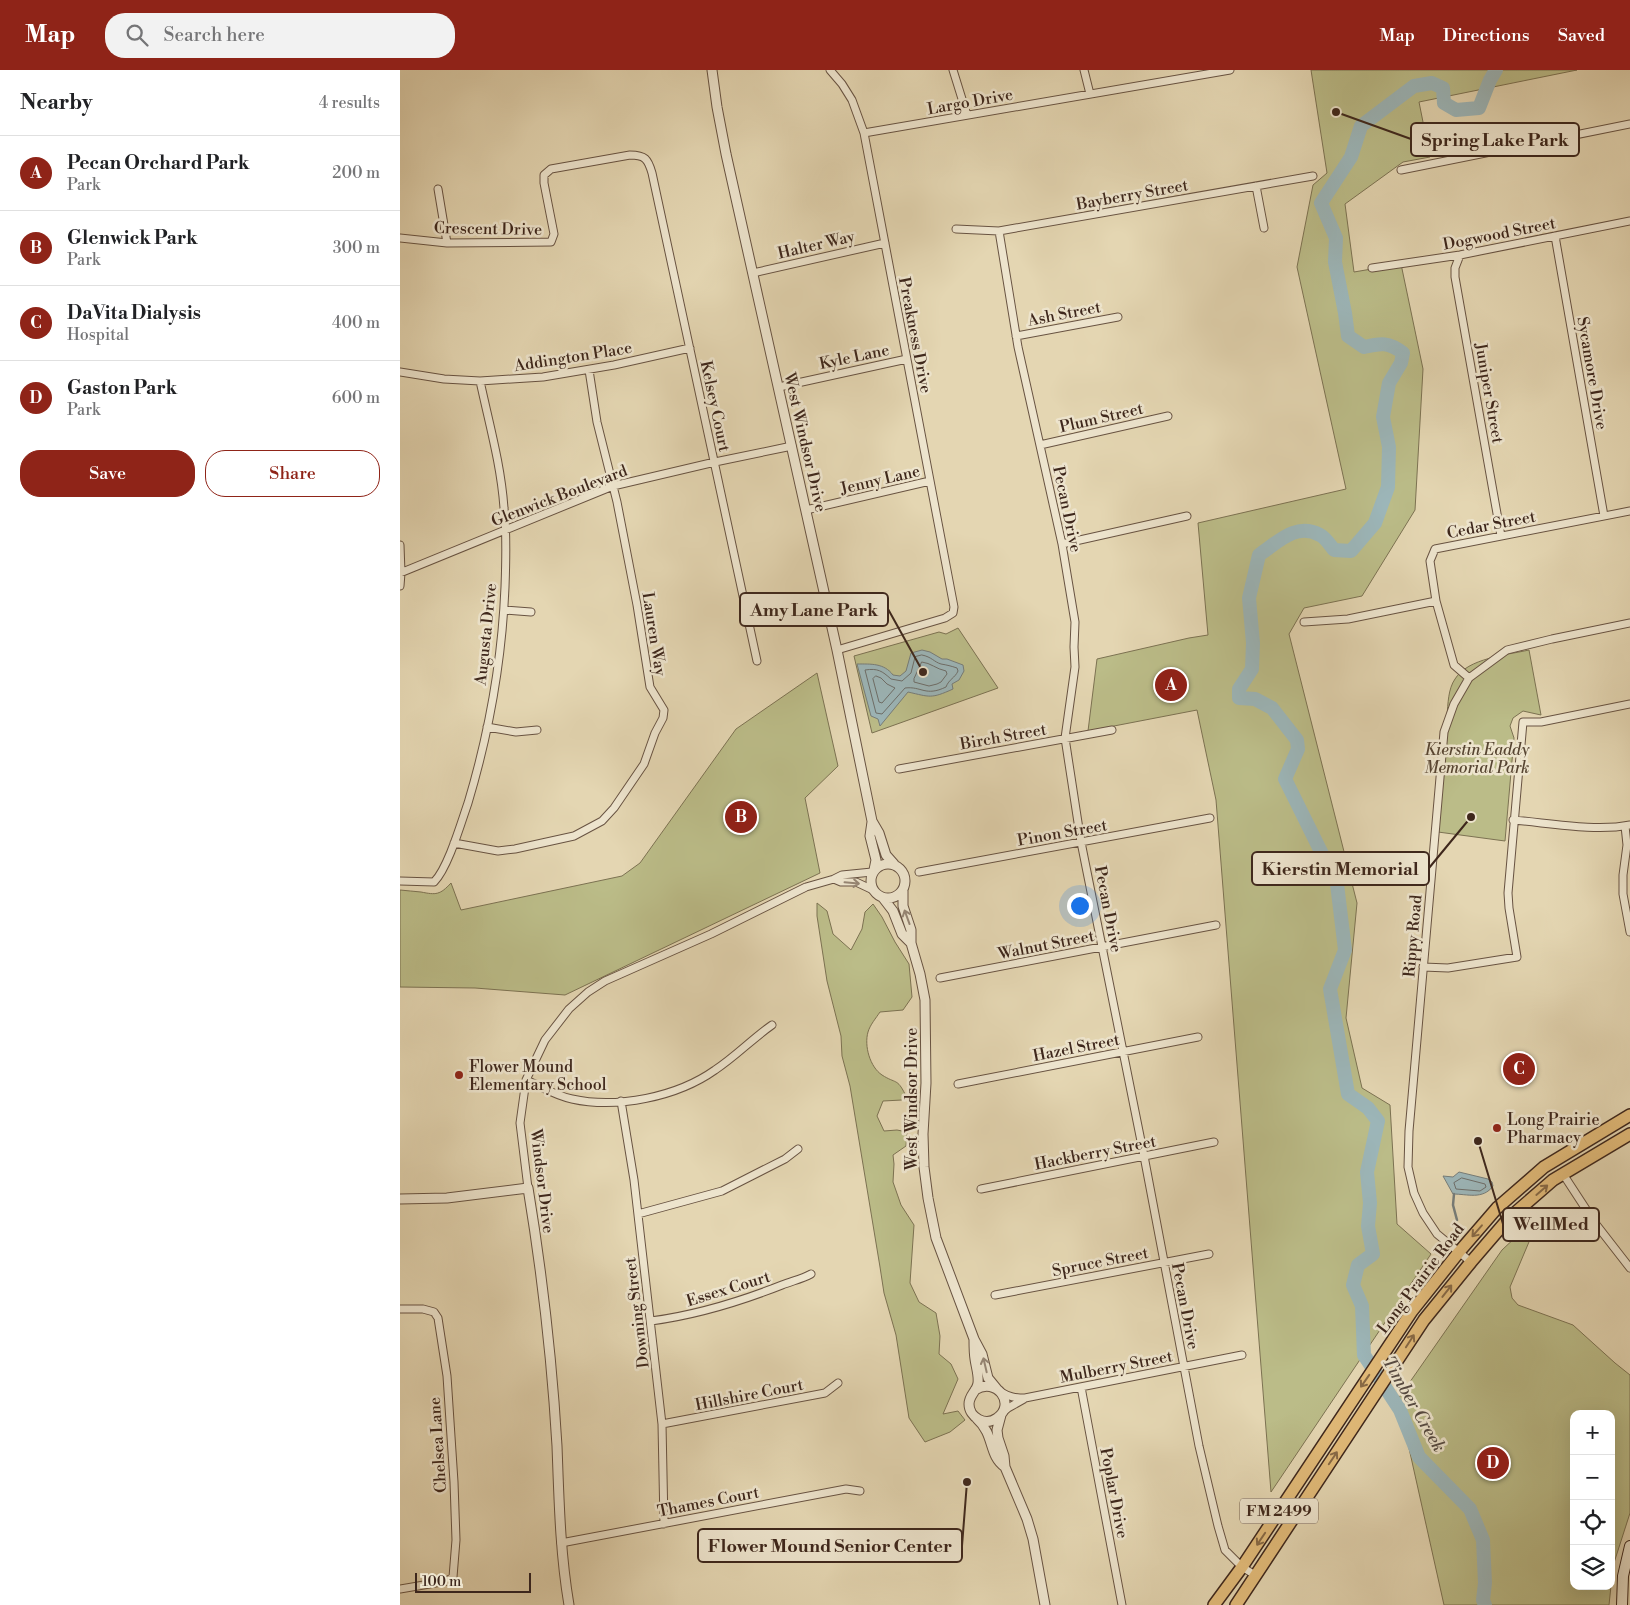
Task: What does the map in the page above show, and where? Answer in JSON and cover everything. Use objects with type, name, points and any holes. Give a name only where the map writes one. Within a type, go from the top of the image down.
[{"type":"main road","name":"Long Prairie Road","points":[[1214,1605],[1242,1567],[1412,1311],[1496,1208],[1544,1167],[1630,1115]]},
{"type":"main road","name":"Long Prairie Road","points":[[1236,1605],[1424,1320],[1471,1262],[1508,1219],[1553,1180],[1630,1134]]},
{"type":"main road","points":[[1622,1605],[1623,1576],[1630,1546]]},
{"type":"street","name":"West Windsor Drive","points":[[712,70],[721,127],[837,650],[872,821],[879,833],[886,855],[905,875],[906,880],[903,891],[903,906],[911,930],[911,943],[925,1000],[924,1167],[936,1238],[974,1339],[982,1354],[988,1378],[1002,1394],[1005,1404],[997,1430],[998,1438],[1004,1456],[1005,1467],[1027,1519],[1033,1540],[1045,1605]]},
{"type":"street","name":"Preakness Drive","points":[[830,70],[852,100],[864,133],[953,600],[953,613],[944,618],[837,650]]},
{"type":"street","points":[[953,70],[967,115]]},
{"type":"street","points":[[1084,70],[1090,94]]},
{"type":"street","name":"Largo Drive","points":[[864,133],[1230,70]]},
{"type":"street","points":[[1401,170],[1630,124]]},
{"type":"street","name":"Crescent Drive","points":[[400,238],[447,243],[551,242],[554,234],[544,184],[544,175],[551,169],[630,155],[641,155],[646,158]]},
{"type":"street","name":"Kelsey Court","points":[[646,158],[652,173],[757,661]]},
{"type":"street","name":"Bayberry Street","points":[[956,229],[999,231],[1313,176]]},
{"type":"street","points":[[1256,186],[1264,228]]},
{"type":"street","points":[[438,189],[447,243]]},
{"type":"street","name":"Dogwood Street","points":[[1372,268],[1460,255],[1630,221]]},
{"type":"street","name":"Pecan Drive","points":[[999,231],[1024,379],[1062,544],[1076,630],[1074,647],[1075,667],[1065,738],[1082,842],[1199,1446],[1225,1550],[1242,1567],[1255,1576]]},
{"type":"street","name":"Sycamore Drive","points":[[1555,236],[1604,516]]},
{"type":"street","name":"Halter Way","points":[[753,273],[885,243]]},
{"type":"street","name":"Juniper Street","points":[[1460,255],[1454,268],[1455,277],[1501,536]]},
{"type":"street","name":"Ash Street","points":[[1016,336],[1118,317]]},
{"type":"street","name":"Addington Place","points":[[400,372],[444,379],[480,381],[543,377],[589,370],[690,348]]},
{"type":"street","name":"Kyle Lane","points":[[779,387],[907,359]]},
{"type":"street","name":"Lauren Way","points":[[454,843],[498,851],[515,849],[574,836],[602,821],[614,808],[644,764],[655,732],[660,725],[664,710],[650,687],[637,605],[613,486],[597,422],[589,370]]},
{"type":"street","name":"Augusta Drive","points":[[400,881],[434,882],[439,877],[454,843],[472,790],[488,727],[504,610],[506,529],[496,455],[480,381]]},
{"type":"street","name":"Plum Street","points":[[1040,445],[1168,416]]},
{"type":"street","name":"Glenwick Boulevard","points":[[401,573],[613,486],[792,446]]},
{"type":"street","name":"Jenny Lane","points":[[806,510],[930,481]]},
{"type":"street","name":"Cedar Street","points":[[1469,678],[1454,665],[1436,601],[1430,561],[1435,549],[1630,511]]},
{"type":"street","points":[[1062,544],[1187,516]]},
{"type":"street","points":[[400,545],[400,586]]},
{"type":"street","points":[[1304,622],[1348,619],[1436,601]]},
{"type":"street","points":[[504,610],[531,612]]},
{"type":"street","name":"Rippy Road","points":[[1471,1262],[1437,1234],[1423,1213],[1414,1193],[1408,1167],[1409,1131],[1444,732],[1454,704],[1469,678],[1507,650],[1630,623]]},
{"type":"street","points":[[1423,968],[1448,968],[1516,957],[1508,893],[1523,722],[1541,722],[1630,704]]},
{"type":"street","points":[[488,727],[516,732],[536,730]]},
{"type":"street","name":"Birch Street","points":[[899,768],[1112,730]]},
{"type":"street","name":"Pinon Street","points":[[919,872],[1210,818]]},
{"type":"street","points":[[1513,820],[1602,828],[1627,826],[1623,894],[1630,932]]},
{"type":"street","name":"West Windsor Drive","points":[[872,821],[870,836],[876,860],[871,882],[873,890],[883,898],[893,911],[902,934],[911,943]]},
{"type":"street","points":[[873,871],[885,864],[894,864]]},
{"type":"street","name":"Windsor Drive","points":[[569,1605],[561,1544],[552,1382],[541,1279],[520,1123],[526,1080],[545,1040],[569,1009],[588,992],[606,981],[712,934],[806,887],[842,875],[873,871]]},
{"type":"street","name":"Windsor Drive","points":[[834,879],[841,882],[856,882],[873,890]]},
{"type":"street","points":[[883,898],[892,898],[903,891]]},
{"type":"street","name":"Walnut Street","points":[[940,978],[1216,925]]},
{"type":"street","points":[[526,1080],[571,1099],[596,1102],[642,1100],[683,1087],[713,1072],[772,1025]]},
{"type":"street","name":"Hazel Street","points":[[958,1084],[1198,1037]]},
{"type":"street","name":"Downing Street","points":[[621,1101],[638,1214],[662,1424],[664,1524]]},
{"type":"street","name":"Hackberry Street","points":[[980,1189],[1214,1142]]},
{"type":"street","points":[[638,1214],[722,1191],[785,1159],[798,1149]]},
{"type":"street","points":[[1563,1174],[1595,1223],[1630,1268]]},
{"type":"street","points":[[400,1199],[447,1198],[528,1188]]},
{"type":"street","name":"Spruce Street","points":[[995,1294],[1209,1254]]},
{"type":"street","name":"Essex Court","points":[[651,1321],[717,1308],[811,1274]]},
{"type":"street","name":"Chelsea Lane","points":[[400,1308],[423,1308],[434,1312],[438,1318],[447,1376],[456,1540],[453,1577],[447,1581],[400,1589]]},
{"type":"street","name":"West Windsor Drive","points":[[974,1339],[974,1357],[978,1382],[969,1400],[970,1411],[984,1425],[997,1461],[1005,1467]]},
{"type":"street","name":"Mulberry Street","points":[[998,1390],[1010,1397],[1025,1398],[1242,1355]]},
{"type":"street","name":"Hillshire Court","points":[[662,1424],[824,1393],[838,1383]]},
{"type":"street","points":[[975,1390],[984,1386],[990,1386],[998,1390]]},
{"type":"street","name":"Poplar Drive","points":[[1081,1387],[1122,1605]]},
{"type":"street","name":"Mulberry Street","points":[[1001,1415],[1008,1408],[1025,1398]]},
{"type":"street","points":[[978,1419],[988,1422],[994,1421],[1001,1415]]},
{"type":"street","name":"Thames Court","points":[[561,1544],[846,1489],[860,1491]]},
{"type":"green space","points":[[1311,70],[1577,70],[1419,102],[1430,157],[1403,162],[1345,204],[1354,272],[1401,264],[1423,369],[1415,510],[1362,596],[1304,608],[1289,634],[1357,903],[1346,1018],[1362,1088],[1390,1105],[1397,1224],[1431,1254],[1271,1492],[1216,800],[1197,710],[1088,731],[1097,659],[1208,635],[1198,523],[1346,489],[1297,267],[1313,185],[1327,173]]},
{"type":"green space","points":[[958,628],[998,688],[872,733],[854,656],[939,632],[946,634]]},
{"type":"green space","name":"Kierstin Eaddy Memorial Park","points":[[1529,650],[1541,715],[1523,711],[1513,718],[1510,726],[1514,738],[1505,841],[1438,832],[1448,702],[1455,679],[1469,666],[1478,662]]},
{"type":"green space","points":[[817,673],[838,766],[805,798],[820,873],[565,995],[475,988],[400,987],[400,890],[434,894],[441,892],[451,883],[461,910],[622,876],[640,863],[736,729]]},
{"type":"green space","points":[[817,903],[827,911],[833,934],[851,950],[862,929],[865,912],[873,904],[909,964],[912,997],[903,1010],[880,1012],[869,1029],[867,1044],[869,1056],[874,1067],[882,1075],[898,1083],[905,1094],[902,1100],[883,1101],[877,1116],[884,1131],[897,1130],[907,1132],[906,1146],[893,1155],[893,1182],[901,1205],[914,1225],[910,1283],[919,1302],[936,1313],[940,1336],[939,1354],[951,1364],[958,1379],[943,1414],[958,1411],[965,1420],[950,1432],[925,1442],[909,1418],[896,1335],[884,1293],[850,1086],[842,1056],[841,1036],[827,981],[817,916]]},
{"type":"green space","points":[[1534,1230],[1510,1287],[1512,1298],[1518,1305],[1573,1325],[1630,1375],[1630,1513],[1615,1560],[1615,1410],[1570,1410],[1570,1590],[1611,1590],[1609,1605],[1444,1605],[1398,1399],[1502,1250],[1518,1235]]},
{"type":"water","points":[[922,650],[942,659],[963,665],[964,671],[959,680],[952,684],[953,689],[946,692],[930,696],[908,692],[880,726],[878,719],[871,716],[857,664],[881,666],[893,675],[900,676],[906,671],[911,653]]},
{"type":"water","points":[[1459,1172],[1488,1179],[1492,1182],[1493,1186],[1480,1195],[1453,1194],[1443,1176],[1453,1177]]},
{"type":"waterway","name":"Timber Creek","points":[[1485,1605],[1483,1600],[1485,1583],[1483,1540],[1470,1509],[1419,1457],[1400,1410],[1364,1355],[1362,1306],[1353,1285],[1358,1265],[1373,1254],[1368,1226],[1370,1203],[1367,1172],[1378,1121],[1368,1108],[1348,1094],[1330,989],[1345,950],[1337,884],[1285,779],[1298,749],[1297,740],[1272,708],[1255,699],[1239,698],[1239,689],[1252,669],[1253,643],[1249,598],[1259,555],[1288,535],[1303,531],[1322,536],[1334,550],[1351,551],[1375,523],[1388,487],[1389,447],[1383,417],[1389,383],[1401,363],[1403,353],[1385,344],[1364,347],[1348,336],[1335,262],[1336,238],[1321,203],[1351,157],[1361,126],[1414,86],[1432,83],[1443,88],[1444,103],[1456,110],[1479,108],[1496,70]]},
{"type":"waterway","points":[[1454,1194],[1453,1205],[1457,1220]]},
{"type":"place","name":"Spring Lake Park","points":[[1336,112]]},
{"type":"place","name":"Amy Lane Park","points":[[923,672]]},
{"type":"place","name":"Pecan Orchard Park","points":[[1171,685]]},
{"type":"place","name":"Glenwick Park","points":[[741,817]]},
{"type":"place","name":"Kierstin Memorial","points":[[1471,817]]},
{"type":"place","name":"DaVita Dialysis","points":[[1519,1069]]},
{"type":"place","name":"Flower Mound Elementary School","points":[[459,1075]]},
{"type":"place","name":"Long Prairie Pharmacy","points":[[1497,1128]]},
{"type":"place","name":"WellMed","points":[[1478,1141]]},
{"type":"place","name":"Gaston Park","points":[[1493,1463]]},
{"type":"place","name":"Flower Mound Senior Center","points":[[967,1482]]}]
